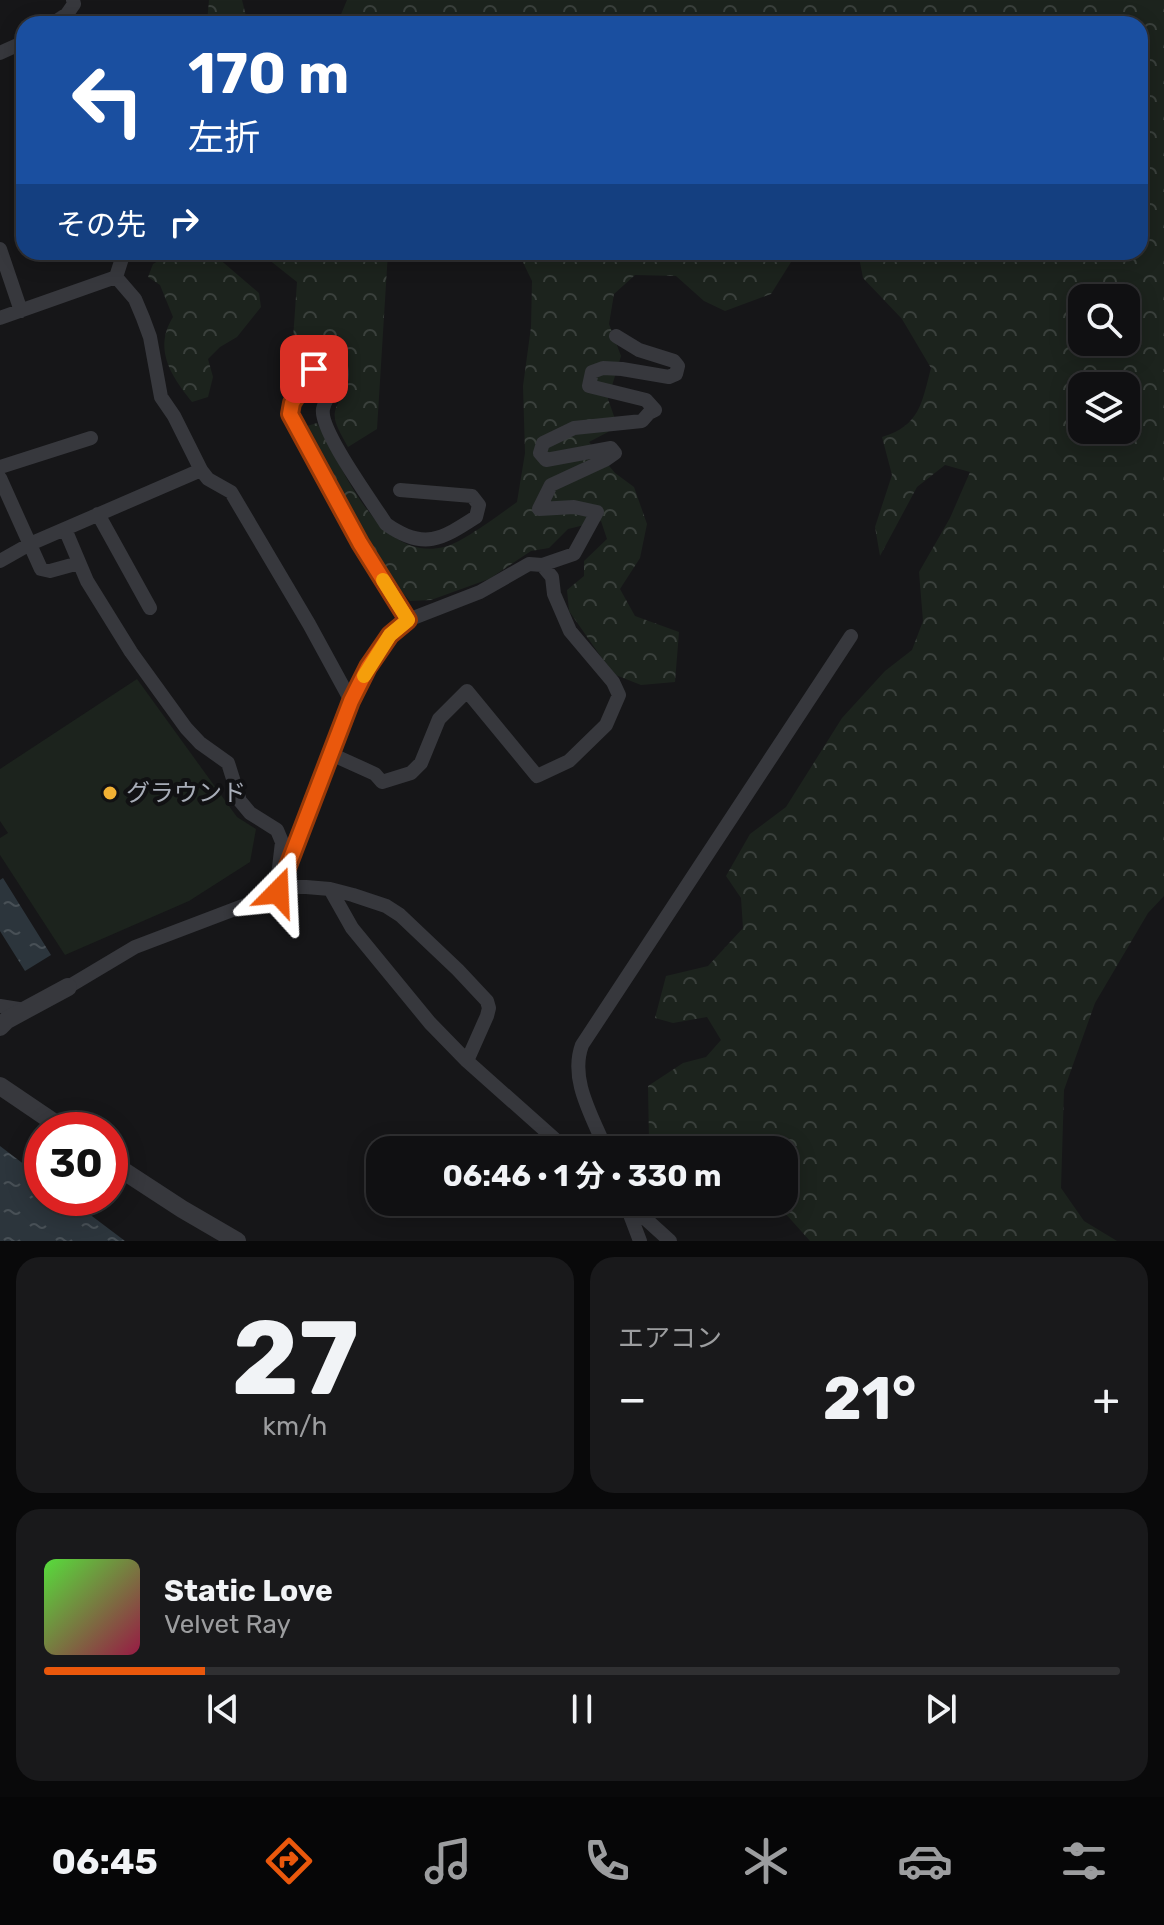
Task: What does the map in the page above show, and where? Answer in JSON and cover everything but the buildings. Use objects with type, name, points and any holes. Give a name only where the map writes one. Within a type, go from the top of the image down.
[{"type":"street","points":[[0,249],[21,311]]},
{"type":"street","points":[[116,277],[121,260]]},
{"type":"street","points":[[0,318],[116,277]]},
{"type":"street","points":[[116,277],[135,299],[150,337],[161,397],[201,470],[208,479],[231,492],[351,701]]},
{"type":"street","points":[[279,890],[351,701],[368,667],[390,635],[408,620],[480,592],[529,564],[542,565],[574,554],[597,512],[574,507],[539,509],[551,485],[615,453],[611,448],[546,460],[540,453],[543,443],[574,428],[642,421],[655,410],[646,400],[589,386],[592,372],[603,368],[622,369],[669,377],[676,374],[678,366],[674,361],[639,350],[616,336]]},
{"type":"street","points":[[400,490],[472,496],[479,505],[476,517],[435,541],[396,531],[386,524],[327,431],[322,413],[324,405],[340,386],[343,372],[339,359],[327,357],[314,369],[292,403],[290,414],[360,543],[408,620]]},
{"type":"street","points":[[0,467],[91,438]]},
{"type":"street","points":[[0,561],[30,544],[201,470]]},
{"type":"street","points":[[0,478],[41,569],[50,571],[79,563]]},
{"type":"street","points":[[98,514],[150,608]]},
{"type":"street","points":[[65,529],[87,581],[131,652],[186,728],[200,743],[228,763],[240,801],[250,813],[277,830],[282,842],[277,881],[279,890]]},
{"type":"street","points":[[331,754],[375,774],[382,782],[411,773],[421,763],[439,719],[467,691],[537,776],[569,761],[606,725],[619,695],[613,682],[570,631],[554,594],[552,577],[542,565]]},
{"type":"street","points":[[601,1136],[578,1077],[577,1060],[582,1045],[851,636]]},
{"type":"street","points":[[0,1027],[135,947],[279,890],[293,887],[330,889],[386,906],[400,915],[487,1001],[487,1016],[467,1061]]},
{"type":"street","points":[[330,889],[352,928],[430,1023],[467,1061],[551,1136]]},
{"type":"street","points":[[0,1006],[25,1010]]},
{"type":"street","points":[[0,1086],[38,1112]]},
{"type":"street","points":[[128,1174],[237,1241]]},
{"type":"street","points":[[631,1216],[640,1241]]},
{"type":"street","points":[[642,1216],[670,1241]]},
{"type":"green space","points":[[209,0],[242,0],[246,16],[208,16]]},
{"type":"green space","points":[[347,0],[1164,0],[1164,896],[1148,913],[1095,1003],[1064,1090],[1061,1188],[1084,1221],[1117,1241],[810,1241],[788,1216],[798,1216],[798,1136],[649,1136],[648,1086],[683,1063],[706,1057],[721,1040],[707,1017],[673,1023],[655,1018],[666,976],[708,966],[743,928],[741,898],[726,876],[750,834],[786,807],[842,718],[885,671],[912,650],[923,621],[919,572],[950,518],[970,472],[945,465],[917,487],[880,556],[875,527],[892,475],[882,437],[895,432],[912,419],[922,402],[931,368],[902,319],[863,278],[860,260],[1148,260],[1148,16],[340,16]]},
{"type":"green space","points":[[160,260],[220,260],[259,293],[261,307],[237,337],[208,359],[213,377],[208,397],[192,402],[171,372],[165,340],[173,317],[160,285],[148,277],[153,264]]},
{"type":"green space","points":[[269,260],[388,260],[377,429],[348,447],[335,418],[337,406],[348,391],[347,359],[332,344],[318,348],[299,363],[293,339],[297,282]]},
{"type":"green space","points":[[522,260],[791,260],[771,294],[725,311],[704,301],[676,276],[635,275],[614,294],[609,324],[621,356],[608,399],[616,422],[608,432],[589,442],[615,473],[634,487],[647,524],[640,558],[620,589],[635,616],[679,632],[675,682],[641,685],[613,674],[569,611],[567,590],[584,576],[584,561],[607,539],[601,521],[568,529],[549,548],[531,551],[489,579],[431,600],[410,601],[367,541],[307,426],[317,423],[366,508],[382,527],[400,541],[421,548],[444,547],[471,534],[517,502],[525,453],[523,386],[531,327],[532,281]]},
{"type":"green space","name":"グラウンド","points":[[137,679],[237,817],[256,829],[250,862],[189,901],[65,955],[0,855],[0,838],[8,833],[0,821],[0,769]]},
{"type":"water","points":[[3,878],[51,955],[25,971],[0,931],[0,880]]},
{"type":"water","points":[[0,1146],[24,1164],[24,1216],[92,1216],[125,1241],[0,1241]]},
{"type":"slow traffic","points":[[364,676],[390,635],[408,620],[383,580]]},
{"type":"place","name":"グラウンド","points":[[110,793]]},
{"type":"route","points":[[278,892],[351,701],[368,667],[390,635],[408,620],[360,543],[290,414],[292,403],[314,369]]}]
